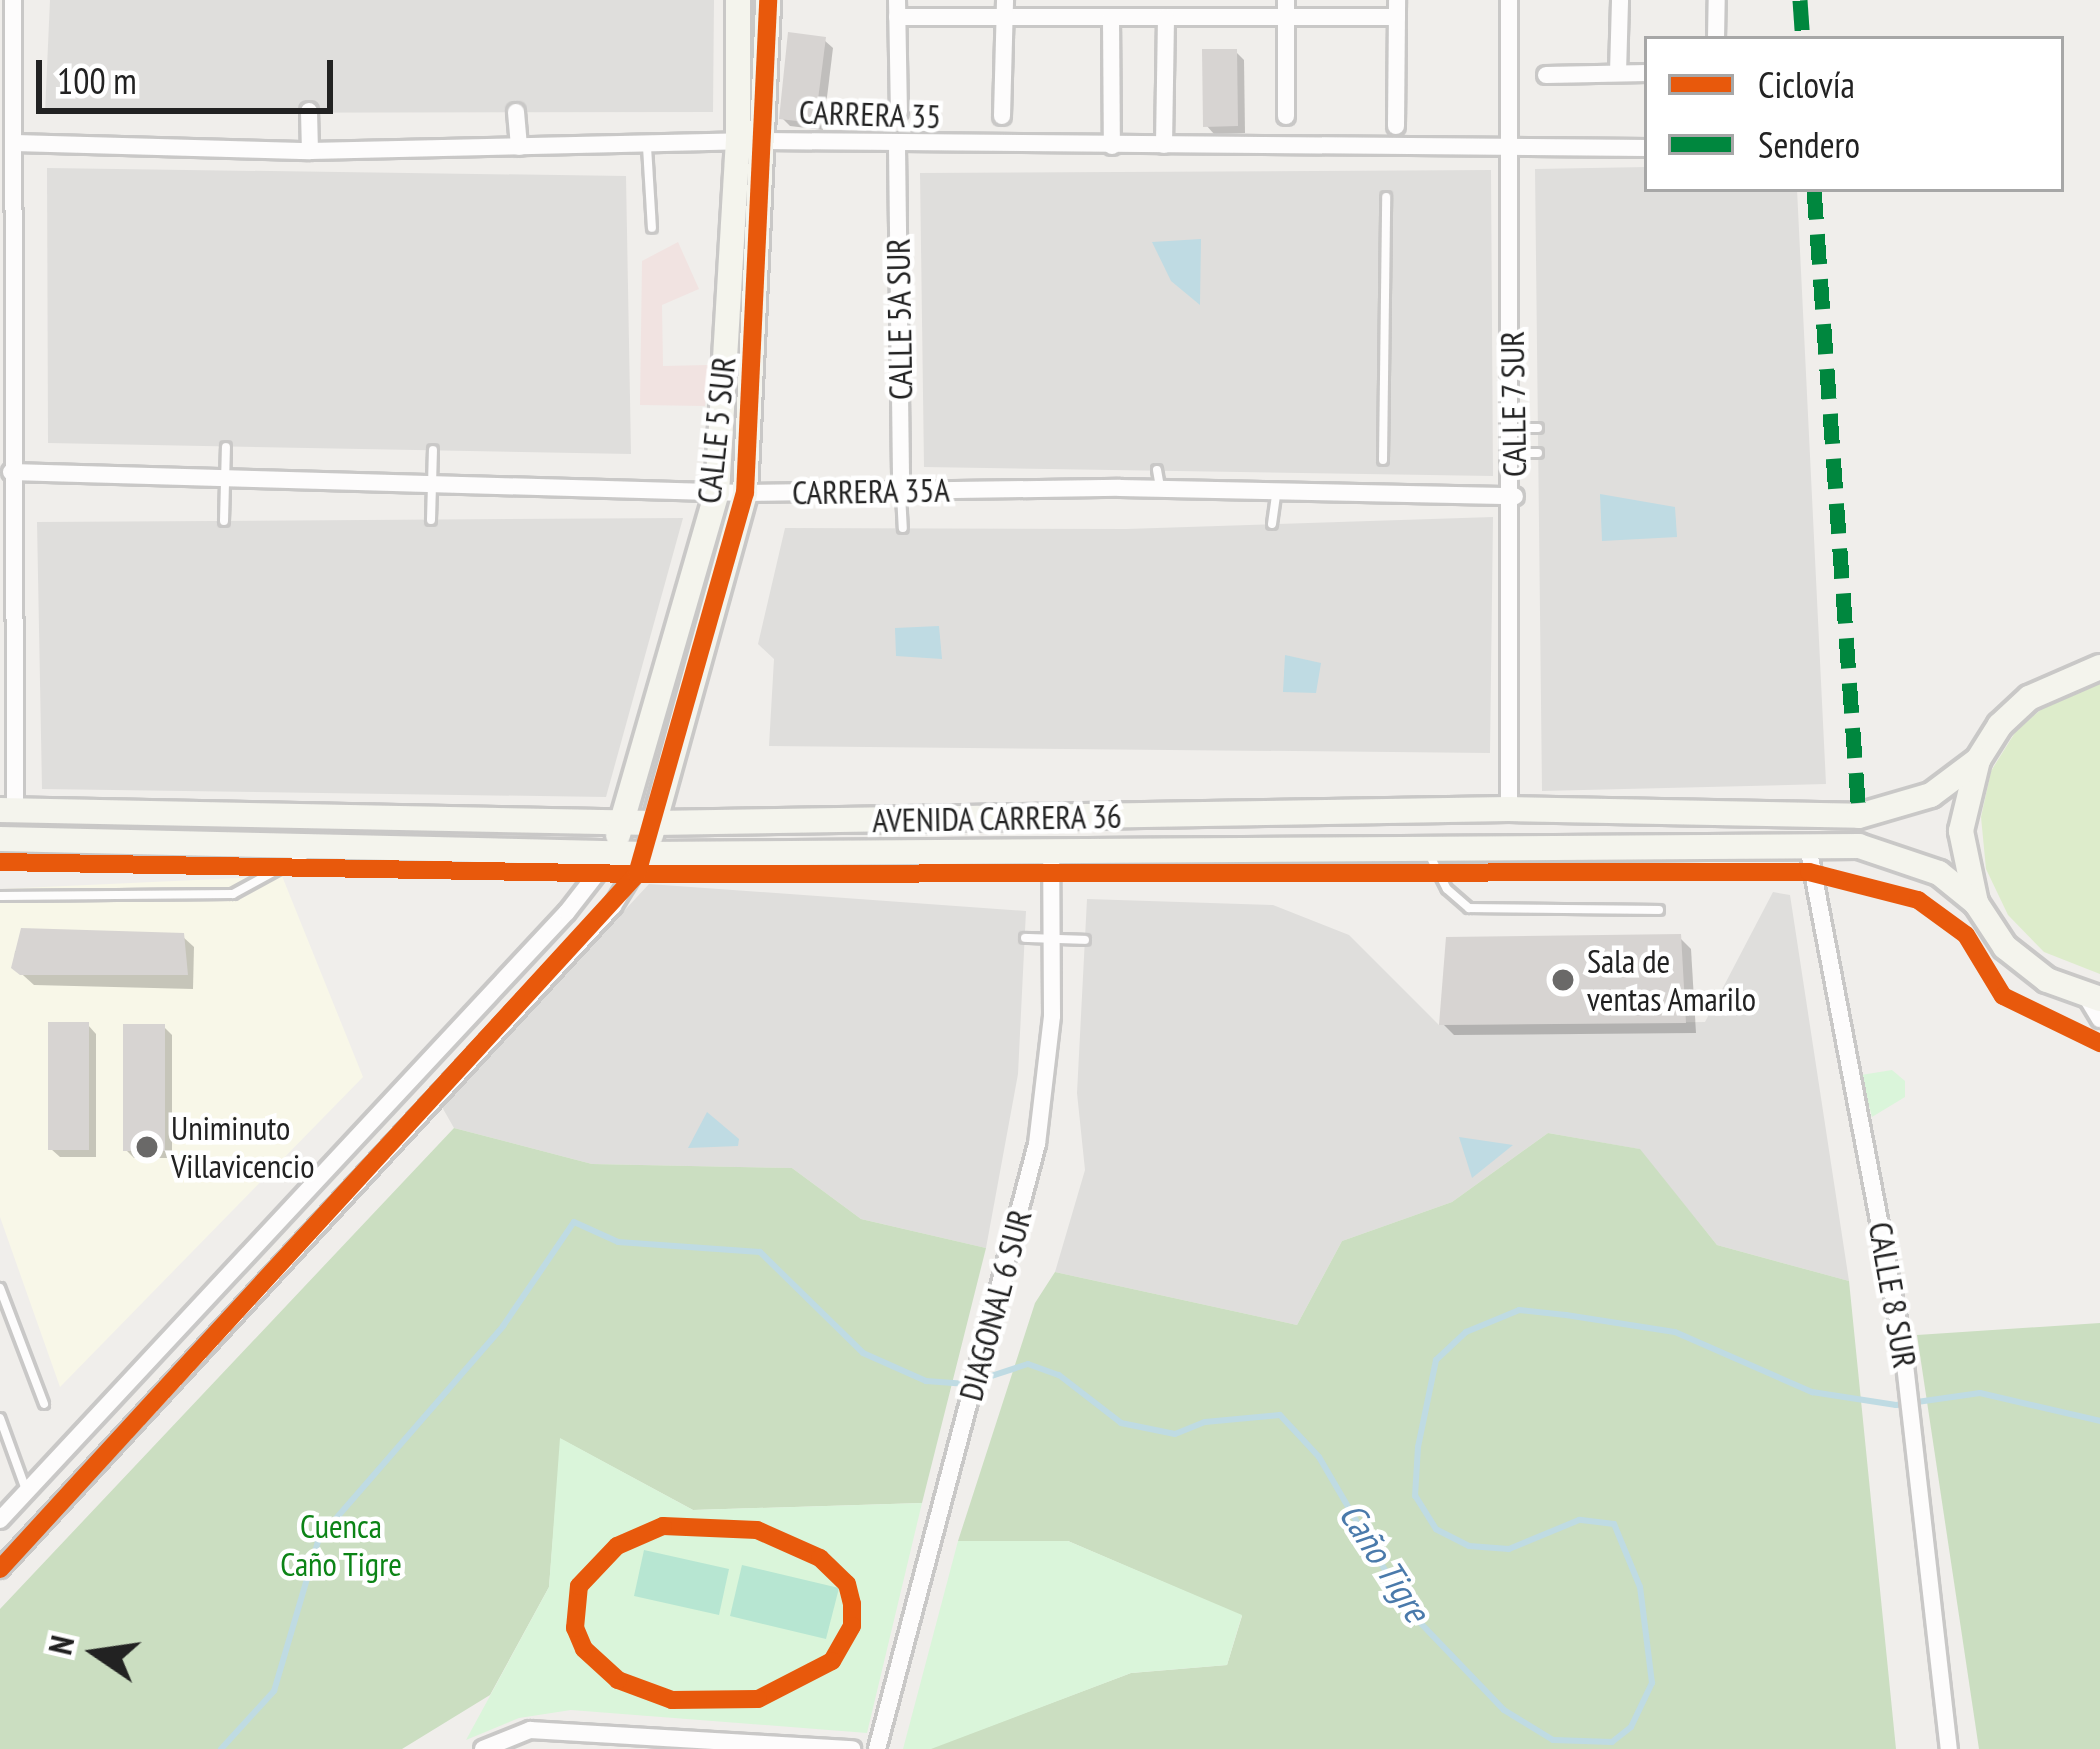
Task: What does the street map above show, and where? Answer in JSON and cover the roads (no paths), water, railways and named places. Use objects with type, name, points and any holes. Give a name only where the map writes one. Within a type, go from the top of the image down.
[{"type":"main road","name":"CALLE 5 SUR","points":[[645,854],[745,493],[751,141],[738,0]]},
{"type":"main road","name":"CALLE 5 SUR","points":[[613,853],[717,493],[768,0]]},
{"type":"main road","points":[[2093,997],[2024,965],[1976,903],[1961,831],[1978,760],[2029,698],[2100,667]]},
{"type":"main road","name":"AVENIDA CARRERA 36","points":[[7,810],[654,823],[1509,809],[1858,816],[1931,795],[1978,760]]},
{"type":"main road","name":"AVENIDA CARRERA 36","points":[[0,838],[645,854],[1808,846],[1902,857],[1976,903]]},
{"type":"street","points":[[7,810],[6,534],[11,472],[6,329],[15,143],[13,0]]},
{"type":"street","name":"CALLE 7 SUR","points":[[1509,0],[1515,496],[1509,809]]},
{"type":"street","points":[[1618,73],[1621,0]]},
{"type":"street","points":[[1716,36],[1717,0]]},
{"type":"street","points":[[1001,116],[1005,8]]},
{"type":"street","points":[[899,112],[897,9],[1005,8],[1111,17],[1397,9],[1396,126]]},
{"type":"street","points":[[1286,9],[1286,116]]},
{"type":"street","points":[[1111,17],[1112,146]]},
{"type":"street","points":[[1164,145],[1166,17]]},
{"type":"street","points":[[1546,75],[1644,73]]},
{"type":"street","points":[[309,111],[310,151]]},
{"type":"street","points":[[516,112],[519,147]]},
{"type":"street","name":"CARRERA 35","points":[[15,143],[310,151],[647,147],[751,141],[897,147],[1164,145],[1509,153],[1644,148]]},
{"type":"street","name":"CALLE 5A SUR","points":[[897,147],[901,490]]},
{"type":"street","name":"CARRERA 35A","points":[[11,472],[717,493],[1158,479],[1276,494],[1515,496]]},
{"type":"street","name":"CALLE 8 SUR","points":[[1808,846],[1903,1347],[1949,1749]]},
{"type":"street","name":"DIAGONAL 6 SUR","points":[[877,1749],[1037,1144],[1055,938],[1051,852]]},
{"type":"street","points":[[0,1520],[536,947],[613,853]]},
{"type":"street","points":[[0,1569],[613,906],[645,854]]},
{"type":"street","points":[[2093,997],[2100,1019]]},
{"type":"street","points":[[483,1749],[530,1730],[852,1749]]},
{"type":"lane","points":[[647,147],[652,228]]},
{"type":"lane","points":[[1383,460],[1386,197]]},
{"type":"lane","points":[[1514,428],[1538,428]]},
{"type":"lane","points":[[224,521],[226,447]]},
{"type":"lane","points":[[431,520],[433,450]]},
{"type":"lane","points":[[1514,453],[1538,453]]},
{"type":"lane","points":[[901,490],[903,528]]},
{"type":"lane","points":[[1272,524],[1276,494]]},
{"type":"lane","points":[[0,896],[233,894],[317,846]]},
{"type":"lane","points":[[1426,847],[1448,889],[1469,908],[1659,910]]},
{"type":"lane","points":[[1025,938],[1084,940]]},
{"type":"lane","points":[[0,1288],[44,1404]]},
{"type":"lane","points":[[0,1418],[27,1492]]},
{"type":"water","points":[[1201,239],[1200,305],[1171,281],[1152,242]]},
{"type":"water","points":[[1600,494],[1675,507],[1677,537],[1602,541]]},
{"type":"water","points":[[939,626],[942,659],[896,656],[895,628]]},
{"type":"water","points":[[1285,655],[1321,663],[1316,693],[1283,692]]},
{"type":"water","points":[[707,1112],[739,1139],[738,1146],[688,1148]]},
{"type":"water","points":[[1459,1137],[1513,1145],[1472,1178]]},
{"type":"waterway","name":"Caño Tigre","points":[[221,1749],[274,1691],[319,1538],[503,1326],[574,1222],[618,1242],[760,1252],[863,1353],[926,1381],[967,1384],[1028,1364],[1059,1375],[1121,1423],[1175,1434],[1205,1422],[1280,1415],[1319,1457],[1409,1611],[1504,1710],[1553,1740],[1612,1742],[1631,1727],[1652,1683],[1640,1587],[1614,1524],[1579,1520],[1509,1549],[1469,1546],[1436,1529],[1415,1496],[1418,1447],[1436,1360],[1466,1332],[1519,1310],[1566,1315],[1675,1332],[1812,1392],[1896,1405],[1980,1393],[2100,1421]]},
{"type":"place","name":"Sala de ventas Amarilo","points":[[1563,980]]},
{"type":"place","name":"Uniminuto Villavicencio","points":[[147,1147]]},
{"type":"park label","name":"Cuenca Caño Tigre","points":[[341,1545]]}]
